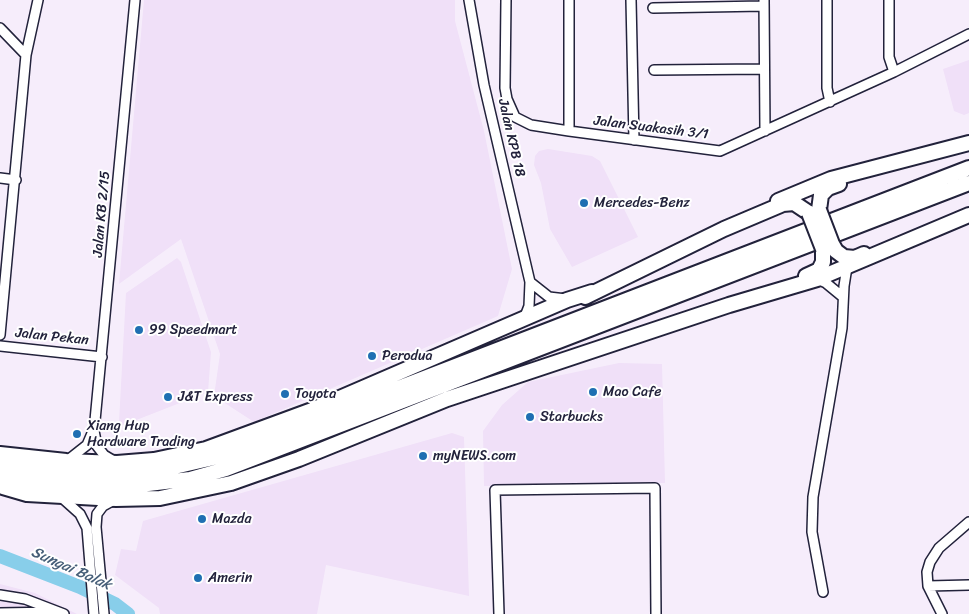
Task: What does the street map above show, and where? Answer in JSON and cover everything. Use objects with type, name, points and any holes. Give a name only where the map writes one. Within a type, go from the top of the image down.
[{"type":"highway","points":[[430,377],[437,368],[446,362],[571,305],[592,292],[804,189],[831,179],[969,143]]},
{"type":"highway","points":[[814,212],[821,195],[828,188],[893,163]]},
{"type":"highway","points":[[0,466],[123,474],[188,465],[250,446],[969,168]]},
{"type":"highway","points":[[0,480],[123,487],[190,479],[226,469],[969,183]]},
{"type":"highway","points":[[724,229],[783,204],[794,203],[814,212],[828,246],[844,257],[855,258],[910,240]]},
{"type":"highway","points":[[0,485],[27,494],[116,499],[160,498],[232,483],[299,459],[447,399],[817,279],[969,215]]},
{"type":"highway","points":[[764,295],[819,270],[828,246]]},
{"type":"highway","points":[[0,454],[66,461],[117,463],[185,455],[256,432],[365,388],[567,300],[592,292]]},
{"type":"street","points":[[0,335],[4,247],[16,180],[26,55],[38,0]]},
{"type":"street","name":"Jalan KB 2/15","points":[[117,463],[104,455],[96,446],[94,431],[136,0]]},
{"type":"street","name":"Jalan KPB 18","points":[[469,0],[484,85],[530,282],[529,306],[524,319]]},
{"type":"street","name":"Jalan Suakasih 3/1","points":[[506,0],[505,88],[510,108],[515,117],[522,122],[569,131],[720,151],[894,72],[969,34]]},
{"type":"street","points":[[569,0],[569,131]]},
{"type":"street","points":[[631,0],[634,140]]},
{"type":"street","points":[[827,0],[827,88],[830,102]]},
{"type":"street","points":[[888,0],[889,57],[894,72]]},
{"type":"street","points":[[653,8],[764,3],[765,131]]},
{"type":"street","points":[[0,28],[26,55]]},
{"type":"street","points":[[654,70],[764,68]]},
{"type":"street","points":[[0,178],[16,180]]},
{"type":"street","points":[[823,592],[812,532],[813,497],[842,328],[843,297],[847,267]]},
{"type":"street","points":[[817,279],[831,286],[843,297]]},
{"type":"street","points":[[530,282],[548,297],[567,300]]},
{"type":"street","name":"Jalan Pekan","points":[[0,346],[102,357]]},
{"type":"street","points":[[66,461],[87,445],[94,431]]},
{"type":"street","points":[[499,614],[496,490],[557,484],[583,484],[655,488],[656,614]]},
{"type":"street","points":[[60,496],[80,514],[86,528],[94,614]]},
{"type":"street","points":[[104,614],[96,527],[98,514],[103,506],[116,499]]},
{"type":"street","points":[[942,614],[928,586],[927,572],[930,562],[939,548],[969,522]]},
{"type":"street","points":[[928,586],[969,585]]},
{"type":"street","points":[[0,595],[25,599],[62,613]]},
{"type":"street","points":[[0,613],[62,613]]},
{"type":"shaded area","points":[[144,0],[455,0],[455,21],[484,131],[512,269],[498,316],[254,422],[214,396],[220,354],[181,239],[119,284]]},
{"type":"shaded area","points":[[969,60],[969,113],[964,115],[954,111],[943,69]]},
{"type":"shaded area","name":"Mercedes-Benz","points":[[548,149],[592,156],[600,161],[638,237],[572,267],[550,229],[541,183],[534,165],[535,156],[539,151]]},
{"type":"shaded area","points":[[177,258],[181,262],[211,352],[208,392],[121,426],[119,422],[126,293]]},
{"type":"shaded area","points":[[619,363],[662,364],[665,483],[484,486],[483,431],[502,405],[528,382]]},
{"type":"shaded area","points":[[452,433],[464,437],[469,596],[326,565],[317,614],[160,614],[159,608],[115,575],[121,549],[136,551],[143,521]]},
{"type":"shaded area","points":[[0,584],[35,593],[77,614],[0,614]]},
{"type":"waterway","name":"Sungai Balak","points":[[0,556],[80,587],[115,604],[128,614]]},
{"type":"place","name":"Mercedes-Benz","points":[[584,203]]},
{"type":"place","name":"99 Speedmart","points":[[139,330]]},
{"type":"place","name":"Perodua","points":[[372,356]]},
{"type":"place","name":"Mao Cafe","points":[[593,392]]},
{"type":"place","name":"Toyota","points":[[285,394]]},
{"type":"place","name":"J&T Express","points":[[168,397]]},
{"type":"place","name":"Starbucks","points":[[530,417]]},
{"type":"place","name":"Xiang Hup Hardware Trading","points":[[77,434]]},
{"type":"place","name":"myNEWS.com","points":[[423,456]]},
{"type":"place","name":"Mazda","points":[[202,519]]},
{"type":"place","name":"Amerin","points":[[198,578]]}]
